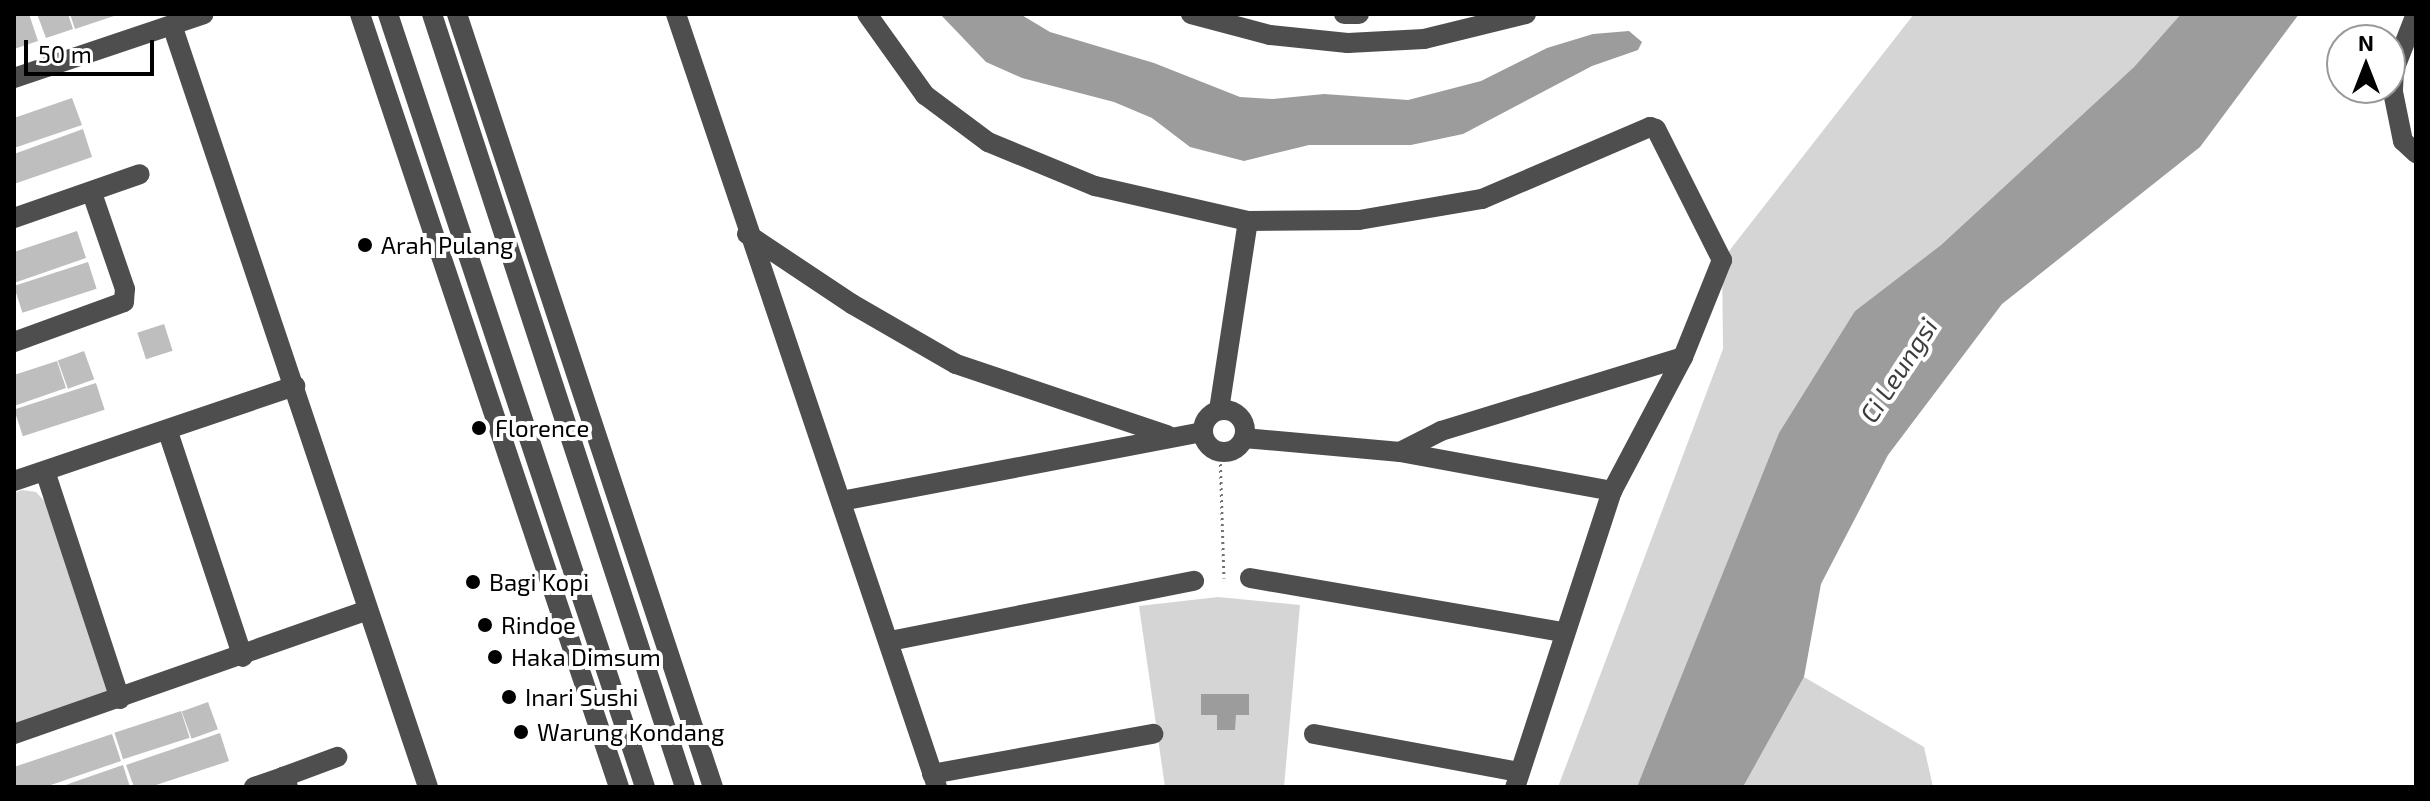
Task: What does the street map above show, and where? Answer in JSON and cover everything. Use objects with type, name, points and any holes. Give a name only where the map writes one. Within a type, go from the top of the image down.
[{"type":"street","points":[[14,78],[204,14]]},
{"type":"street","points":[[360,14],[619,787]]},
{"type":"street","points":[[388,14],[645,787]]},
{"type":"street","points":[[432,14],[685,787]]},
{"type":"street","points":[[457,14],[713,787]]},
{"type":"street","points":[[676,14],[747,234],[890,641],[934,780],[1153,734]]},
{"type":"street","points":[[867,14],[925,95],[988,142],[1095,186],[1248,221],[1359,220],[1482,199],[1650,127],[1656,129],[1722,260],[1683,357],[1612,491],[1518,779],[1314,734]]},
{"type":"street","points":[[1191,14],[1270,35],[1348,43],[1424,39],[1526,14]]},
{"type":"street","points":[[1344,14],[1359,14]]},
{"type":"street","points":[[2416,14],[2411,41],[2394,70],[2393,92],[2403,141],[2416,153]]},
{"type":"street","points":[[172,25],[428,787]]},
{"type":"street","points":[[14,218],[140,174]]},
{"type":"street","points":[[14,342],[124,302],[125,289],[92,193]]},
{"type":"street","points":[[1219,410],[1248,221]]},
{"type":"street","points":[[747,234],[852,304],[956,364],[1167,435]]},
{"type":"street","points":[[447,271],[464,241]]},
{"type":"street","points":[[1400,452],[1441,431],[1683,357]]},
{"type":"street","points":[[14,481],[168,432],[295,386]]},
{"type":"street","points":[[1219,410],[1234,412],[1244,423],[1244,438],[1235,449],[1220,452],[1207,445],[1202,432],[1207,418],[1219,410]]},
{"type":"street","points":[[168,432],[243,657]]},
{"type":"street","points":[[841,501],[1167,435],[1202,432]]},
{"type":"street","points":[[1244,438],[1400,452],[1612,491]]},
{"type":"street","points":[[45,471],[120,699]]},
{"type":"street","points":[[1250,578],[1564,632]]},
{"type":"street","points":[[890,641],[1194,581]]},
{"type":"street","points":[[14,734],[243,657],[368,610]]},
{"type":"street","points":[[560,614],[594,636]]},
{"type":"street","points":[[649,674],[664,643]]},
{"type":"street","points":[[254,787],[286,782],[337,757]]},
{"type":"path","points":[[1220,452],[1224,578]]},
{"type":"path","points":[[1194,581],[1250,578]]},
{"type":"shaded area","points":[[1914,14],[2181,14],[2134,67],[1941,245],[1855,311],[1637,787],[1558,787],[1723,349],[1722,260]]},
{"type":"shaded area","points":[[22,490],[36,492],[48,505],[108,692],[14,728],[14,493]]},
{"type":"shaded area","points":[[1218,597],[1300,605],[1284,787],[1165,787],[1139,606]]},
{"type":"shaded area","points":[[1804,677],[1924,747],[1933,787],[1743,787]]},
{"type":"water","points":[[940,14],[1020,14],[1050,32],[1154,63],[1240,97],[1273,99],[1324,94],[1408,100],[1481,81],[1547,48],[1593,34],[1629,31],[1642,42],[1638,50],[1592,66],[1463,134],[1411,145],[1309,145],[1244,161],[1190,147],[1152,118],[1114,102],[1022,78],[986,62]]},
{"type":"water","name":"Ci Leungsi","points":[[2181,14],[2299,14],[2200,147],[2002,304],[1888,455],[1821,584],[1804,677],[1743,787],[1637,787],[1779,433],[1855,311],[1941,245],[2134,67]]},
{"type":"water","points":[[1201,694],[1249,694],[1249,715],[1236,715],[1235,730],[1217,730],[1217,715],[1201,715]]},
{"type":"building","points":[[14,14],[29,14],[38,41],[14,49]]},
{"type":"building","points":[[37,14],[68,14],[73,29],[46,38]]},
{"type":"building","points":[[70,14],[116,14],[117,15],[75,29]]},
{"type":"building","points":[[72,98],[82,125],[14,148],[14,118]]},
{"type":"building","points":[[83,129],[92,157],[14,184],[14,154]]},
{"type":"building","points":[[77,231],[86,258],[14,283],[14,252]]},
{"type":"building","points":[[88,262],[97,289],[22,313],[14,286]]},
{"type":"building","points":[[164,324],[173,351],[146,359],[137,333]]},
{"type":"building","points":[[84,351],[94,379],[68,389],[58,361]]},
{"type":"building","points":[[57,361],[66,388],[14,406],[14,375]]},
{"type":"building","points":[[96,383],[105,410],[23,436],[14,410]]},
{"type":"building","points":[[208,702],[218,729],[192,739],[182,712]]},
{"type":"building","points":[[181,711],[190,738],[123,759],[114,733]]},
{"type":"building","points":[[220,733],[229,761],[150,787],[134,787],[126,765]]},
{"type":"building","points":[[112,734],[121,761],[45,787],[14,787],[14,767]]},
{"type":"building","points":[[123,765],[130,787],[61,787],[71,783]]},
{"type":"place","name":"Arah Pulang","points":[[365,245]]},
{"type":"place","name":"Florence","points":[[479,428]]},
{"type":"place","name":"Bagi Kopi","points":[[473,582]]},
{"type":"place","name":"Rindoe","points":[[485,625]]},
{"type":"place","name":"Haka Dimsum","points":[[495,657]]},
{"type":"place","name":"Inari Sushi","points":[[509,697]]},
{"type":"place","name":"Warung Kondang","points":[[521,732]]}]
